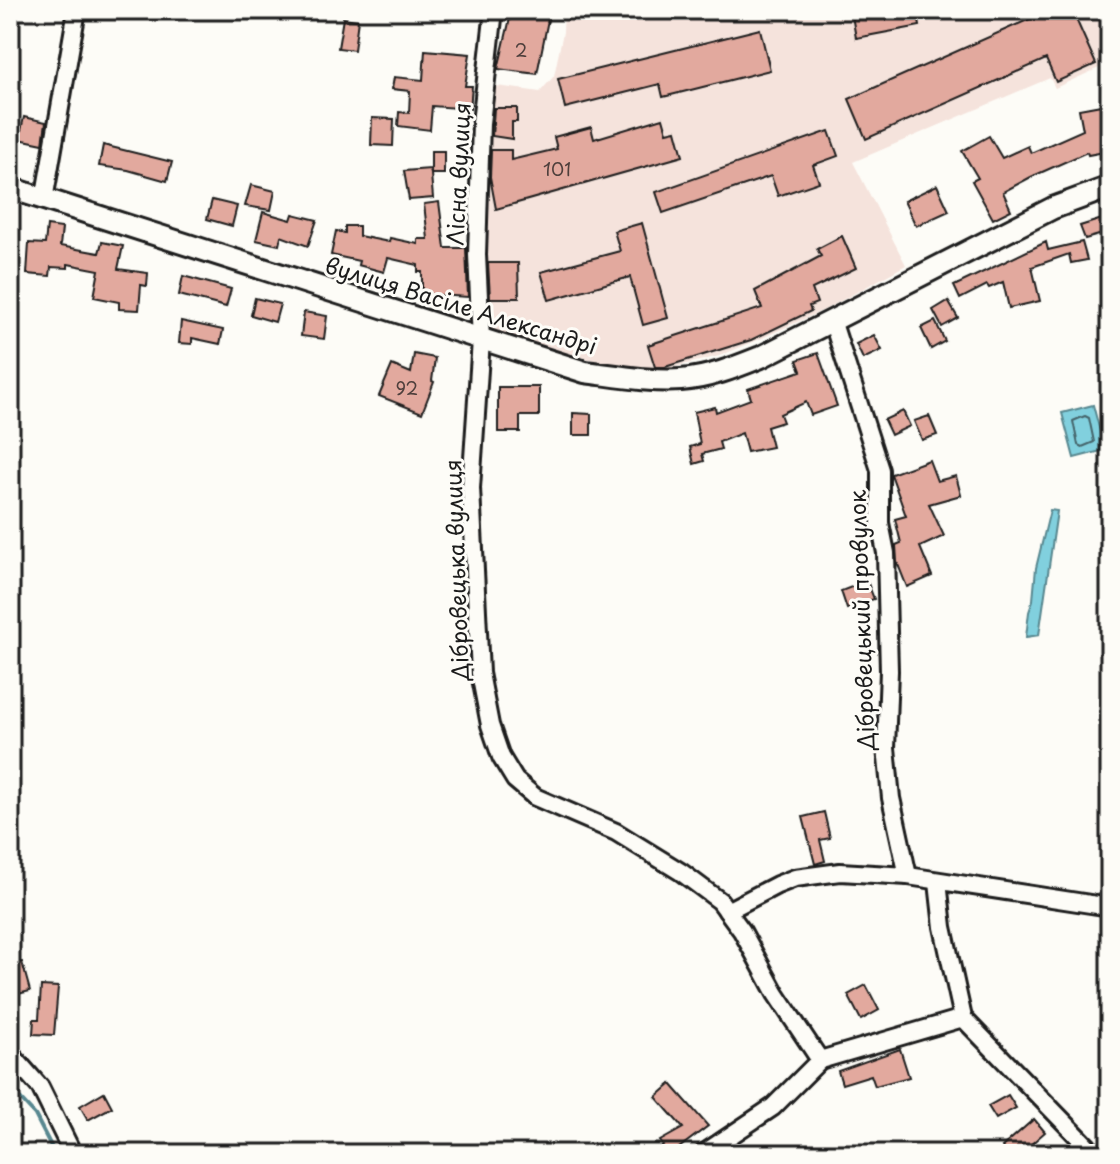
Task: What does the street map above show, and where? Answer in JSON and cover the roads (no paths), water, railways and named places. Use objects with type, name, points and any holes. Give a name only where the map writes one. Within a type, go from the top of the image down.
[{"type":"main road","name":"вулиця Васіле Александрі","points":[[10,188],[585,372],[683,380],[722,372],[761,357],[1053,208],[1110,187]]},
{"type":"street","points":[[44,200],[77,10]]},
{"type":"street","name":"Лісна вулиця","points":[[481,340],[477,255],[480,152],[494,10]]},
{"type":"street","name":"Дібровецький провулок","points":[[832,320],[880,470],[889,671],[886,748],[891,798],[908,876]]},
{"type":"street","name":"Дібровецька вулиця","points":[[481,340],[472,503],[480,673],[490,725],[501,757],[515,780],[535,797],[616,832],[681,872],[720,901],[742,931],[776,994],[820,1060]]},
{"type":"street","points":[[727,911],[795,878],[840,872],[908,876],[1110,907]]},
{"type":"street","points":[[938,882],[943,927],[963,1018],[1095,1154]]},
{"type":"street","points":[[703,1154],[773,1107],[820,1060],[963,1018]]},
{"type":"street","points":[[10,1053],[40,1087],[73,1154]]},
{"type":"water","points":[[1093,405],[1105,450],[1074,458],[1062,413]]},
{"type":"water","points":[[1050,510],[1057,511],[1039,635],[1026,637],[1036,568]]},
{"type":"waterway","points":[[10,1088],[35,1115],[55,1154]]}]
